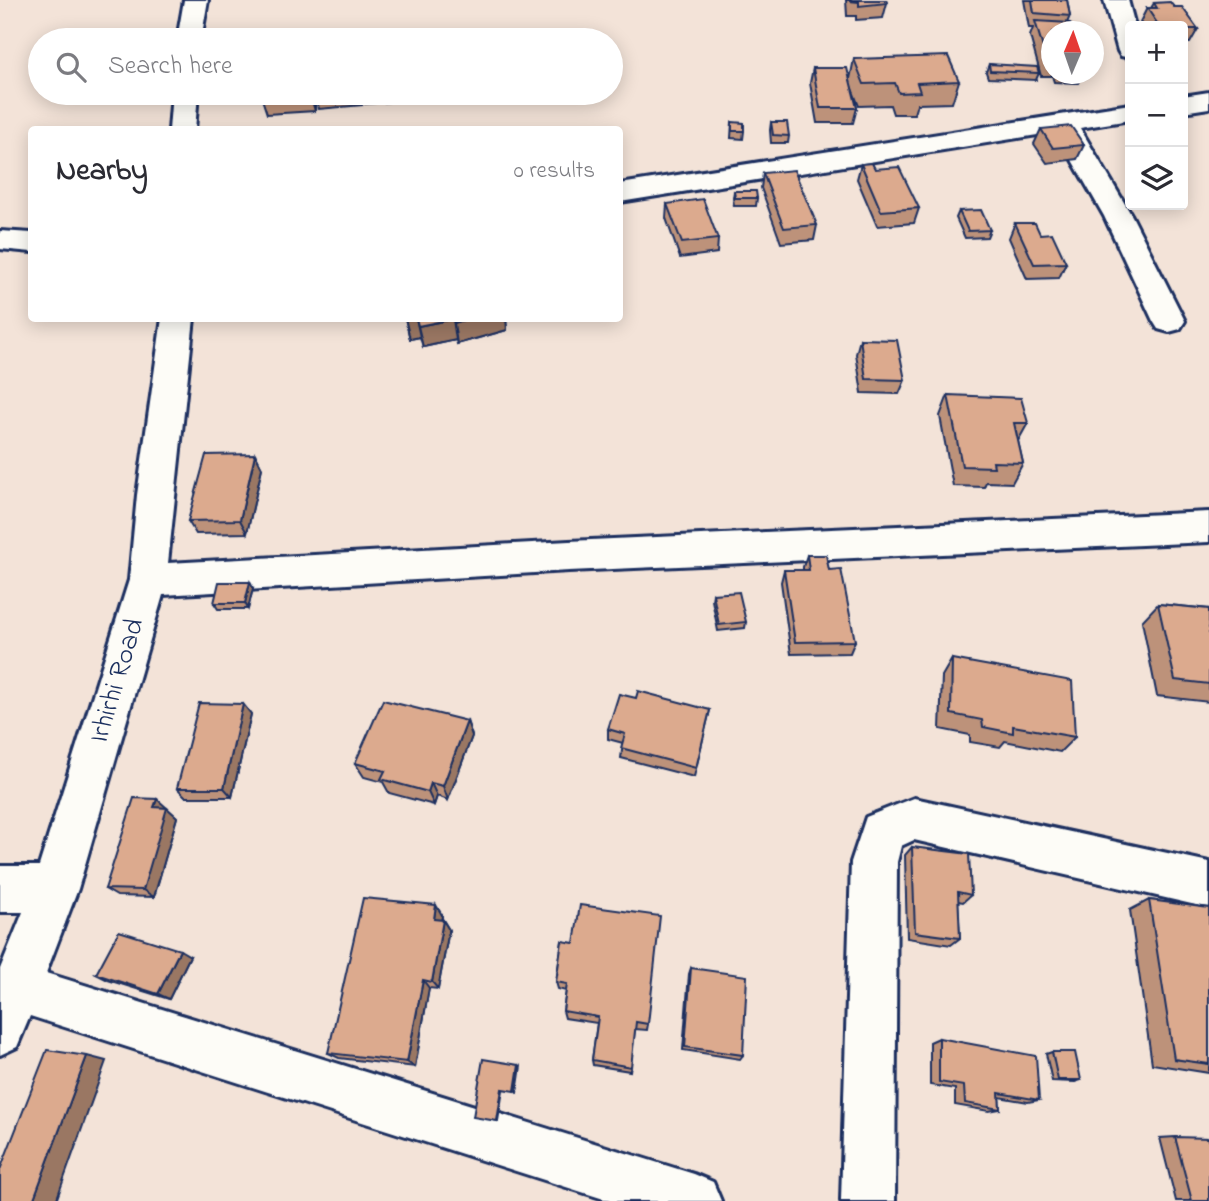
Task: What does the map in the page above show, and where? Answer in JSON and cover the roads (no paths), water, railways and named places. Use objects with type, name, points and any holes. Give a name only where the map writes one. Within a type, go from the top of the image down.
[{"type":"street","points":[[191,28],[196,0]]},
{"type":"street","points":[[1116,0],[1125,33]]},
{"type":"street","points":[[1188,103],[1209,100]]},
{"type":"street","points":[[183,126],[184,105]]},
{"type":"street","points":[[623,193],[1125,114]]},
{"type":"street","points":[[1064,123],[1118,216],[1169,321]]},
{"type":"street","points":[[0,240],[28,243]]},
{"type":"street","name":"Irhirhi Road","points":[[9,1009],[55,889],[148,580],[155,495],[177,322]]},
{"type":"street","points":[[148,580],[596,554],[1209,527]]},
{"type":"street","points":[[868,1201],[874,862],[882,832],[914,819],[1209,885]]},
{"type":"street","points":[[0,889],[55,889]]},
{"type":"street","points":[[9,1009],[694,1201]]}]
